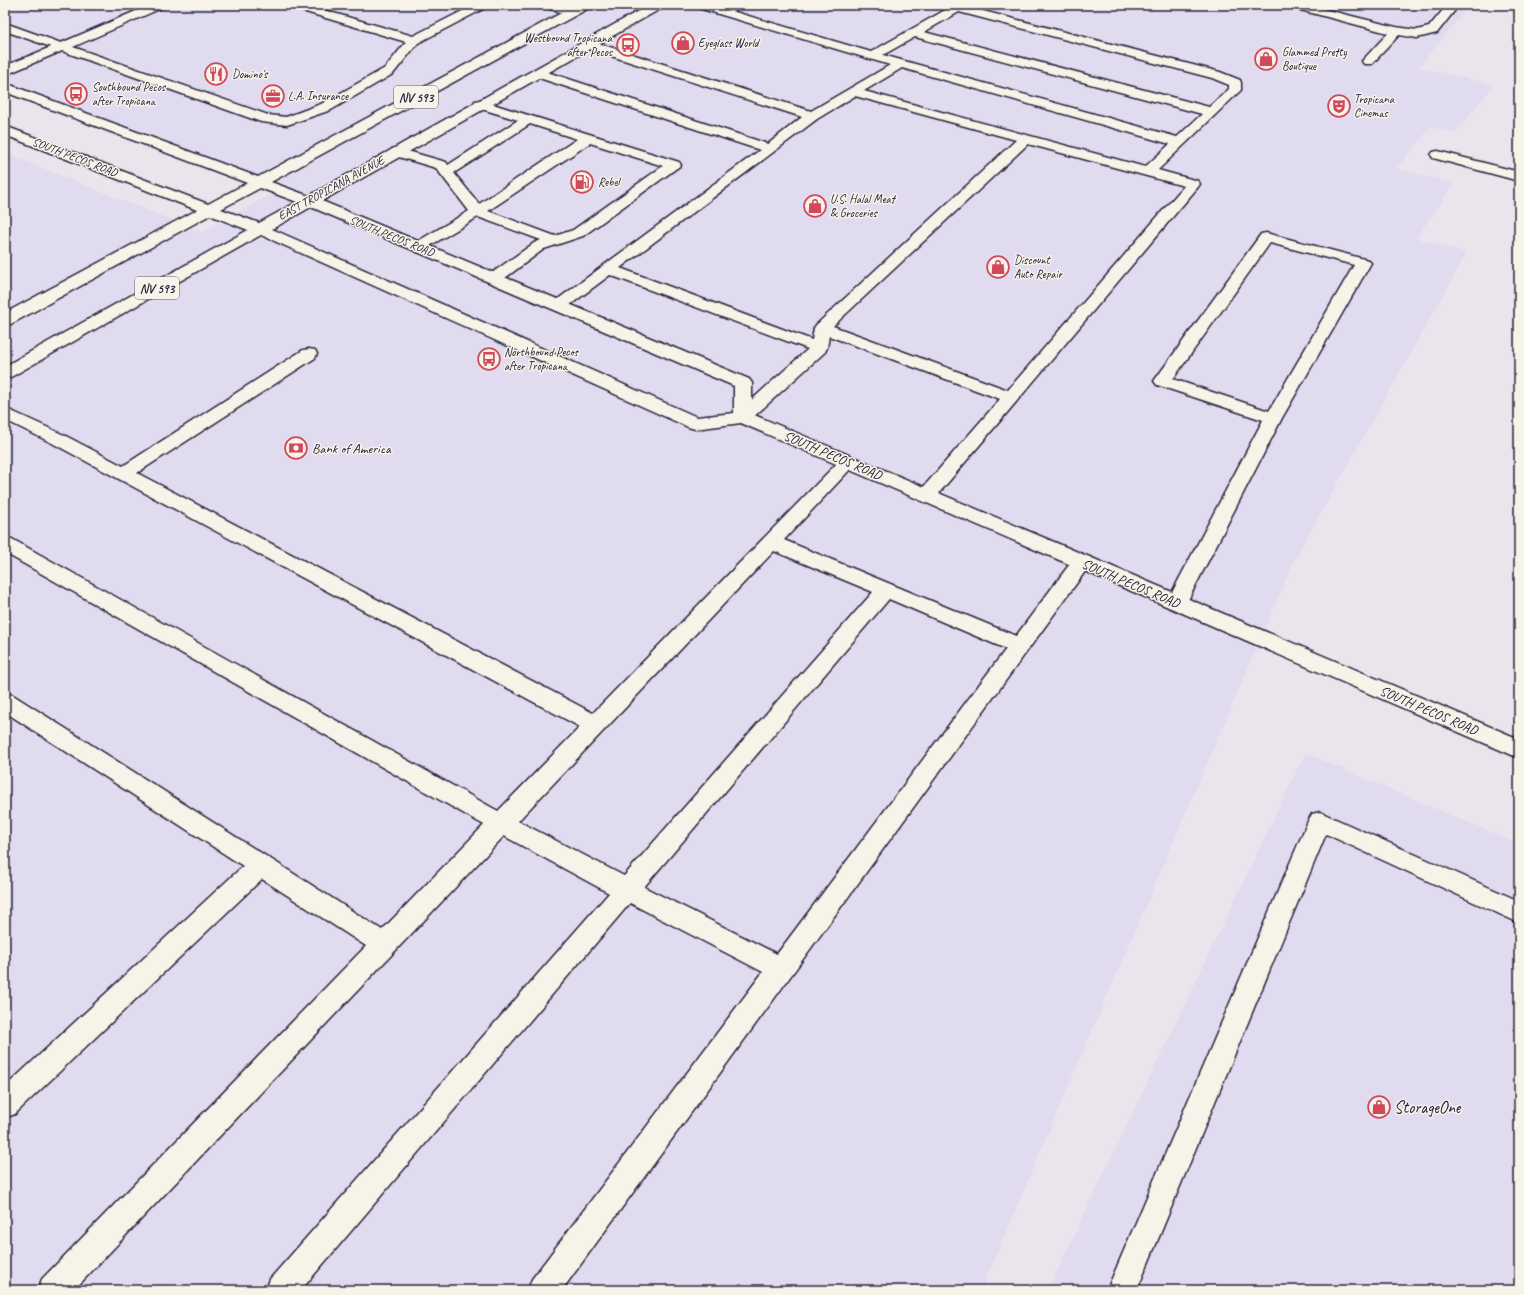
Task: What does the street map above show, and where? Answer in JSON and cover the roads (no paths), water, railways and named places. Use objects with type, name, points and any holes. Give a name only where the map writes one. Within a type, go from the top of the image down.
[{"type":"main road","name":"NV 593","points":[[5,320],[585,5]]},
{"type":"main road","name":"EAST TROPICANA AVENUE","points":[[5,373],[658,5]]},
{"type":"main road","name":"SOUTH PECOS ROAD","points":[[5,86],[309,201],[743,383],[743,417]]},
{"type":"main road","name":"SOUTH PECOS ROAD","points":[[5,130],[260,229],[695,423],[743,417],[1519,749]]},
{"type":"main road","points":[[1438,155],[1519,177]]},
{"type":"lane","points":[[5,71],[160,5]]},
{"type":"lane","points":[[293,5],[414,40]]},
{"type":"lane","points":[[5,27],[266,119],[287,121],[326,107],[388,71],[414,40],[483,5]]},
{"type":"lane","points":[[548,5],[573,12]]},
{"type":"lane","points":[[699,5],[872,56],[1180,142]]},
{"type":"lane","points":[[944,5],[1216,75],[1235,83],[1235,90],[1148,172]]},
{"type":"lane","points":[[1293,5],[1396,31],[1416,34],[1433,30],[1453,5]]},
{"type":"lane","points":[[872,56],[958,8]]},
{"type":"lane","points":[[1368,61],[1396,31]]},
{"type":"lane","points":[[914,33],[1211,112]]},
{"type":"lane","points":[[587,44],[812,116]]},
{"type":"lane","points":[[560,305],[812,116],[901,64]]},
{"type":"lane","points":[[537,73],[770,149]]},
{"type":"lane","points":[[853,92],[1193,184],[927,496]]},
{"type":"lane","points":[[480,104],[674,165],[578,233],[539,246],[494,278]]},
{"type":"lane","points":[[446,172],[529,119]]},
{"type":"lane","points":[[418,246],[477,212],[588,138]]},
{"type":"lane","points":[[743,417],[819,348],[822,328],[1025,139]]},
{"type":"lane","points":[[397,152],[441,165],[477,212],[556,241]]},
{"type":"lane","points":[[1177,602],[1273,418],[1363,263],[1266,237],[1163,381],[1273,418]]},
{"type":"lane","points":[[608,269],[819,348]]},
{"type":"lane","points":[[822,328],[1011,397]]},
{"type":"lane","points":[[124,474],[309,354]]},
{"type":"lane","points":[[5,413],[124,474],[596,725]]},
{"type":"lane","points":[[52,1290],[502,824],[848,462]]},
{"type":"lane","points":[[771,542],[1020,646]]},
{"type":"lane","points":[[5,544],[502,824],[626,890],[781,969]]},
{"type":"lane","points":[[543,1290],[1082,562]]},
{"type":"lane","points":[[281,1290],[886,590]]},
{"type":"lane","points":[[5,701],[385,945]]},
{"type":"lane","points":[[1122,1290],[1320,821],[1519,912]]},
{"type":"lane","points":[[5,1105],[260,865]]},
{"type":"place","name":"Eyeglass World","points":[[683,43]]},
{"type":"place","name":"Westbound Tropicana after Pecos","points":[[628,45]]},
{"type":"place","name":"Glammed Pretty Boutique","points":[[1266,59]]},
{"type":"place","name":"Domino's","points":[[216,74]]},
{"type":"place","name":"Southbound Pecos after Tropicana","points":[[76,94]]},
{"type":"place","name":"L.A. Insurance","points":[[273,96]]},
{"type":"place","name":"Tropicana Cinemas","points":[[1339,106]]},
{"type":"place","name":"Rebel","points":[[582,182]]},
{"type":"place","name":"U.S. Halal Meat & Groceries","points":[[815,206]]},
{"type":"place","name":"Discount Auto Repair","points":[[998,267]]},
{"type":"place","name":"Northbound Pecos after Tropicana","points":[[489,359]]},
{"type":"place","name":"Bank of America","points":[[296,448]]},
{"type":"place","name":"StorageOne","points":[[1379,1107]]}]
